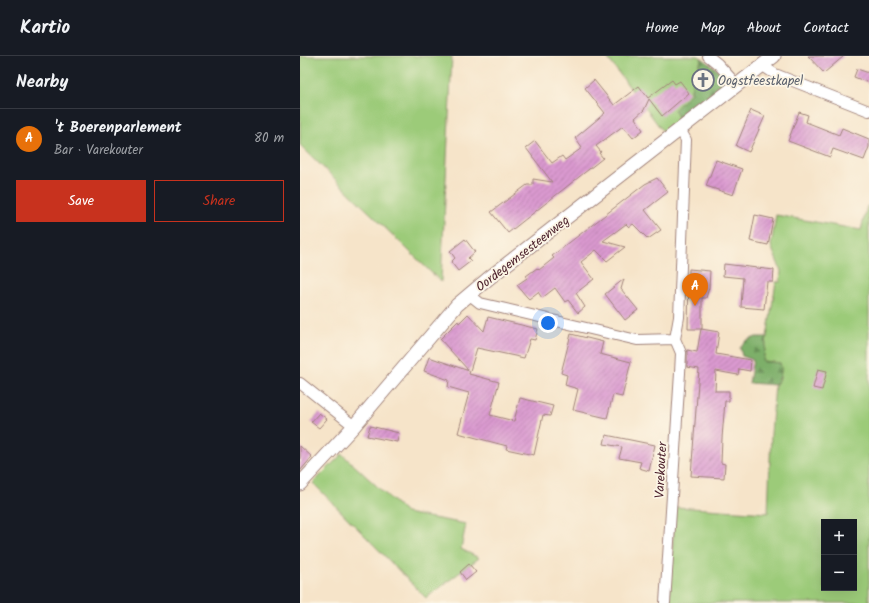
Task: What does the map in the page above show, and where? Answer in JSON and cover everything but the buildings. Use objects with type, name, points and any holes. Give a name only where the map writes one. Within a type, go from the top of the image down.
[{"type":"street","points":[[708,56],[737,85]]},
{"type":"street","name":"Oordegemsesteenweg","points":[[300,484],[354,426],[429,337],[470,294],[774,56]]},
{"type":"street","points":[[763,66],[775,74],[869,111]]},
{"type":"street","points":[[470,294],[480,303],[637,340],[675,339],[680,318],[686,140],[680,129]]},
{"type":"street","name":"Varekouter","points":[[665,603],[681,353],[675,339]]},
{"type":"street","points":[[300,383],[354,426]]},
{"type":"green space","points":[[300,56],[452,56],[441,282],[300,145]]},
{"type":"green space","points":[[606,56],[698,56],[702,58],[692,83],[691,93],[674,110],[682,122],[665,134]]},
{"type":"green space","points":[[702,58],[721,73],[724,77],[725,85],[682,122],[674,110],[691,93],[692,83]]},
{"type":"green space","points":[[867,206],[869,207],[869,603],[669,603],[675,507],[768,513],[771,434],[775,385],[780,379],[780,363],[763,361],[776,282],[780,282],[781,271],[771,246],[776,215],[861,230]]},
{"type":"green space","points":[[756,337],[767,337],[763,361],[780,363],[780,375],[775,385],[749,383],[753,360],[742,356],[740,348],[746,341]]},
{"type":"green space","points":[[342,454],[406,513],[466,524],[461,549],[479,558],[426,598],[313,483]]},
{"type":"place","name":"Oogstfeestkapel","points":[[703,80]]},
{"type":"place","name":"'t Boerenparlement","points":[[695,306]]}]
